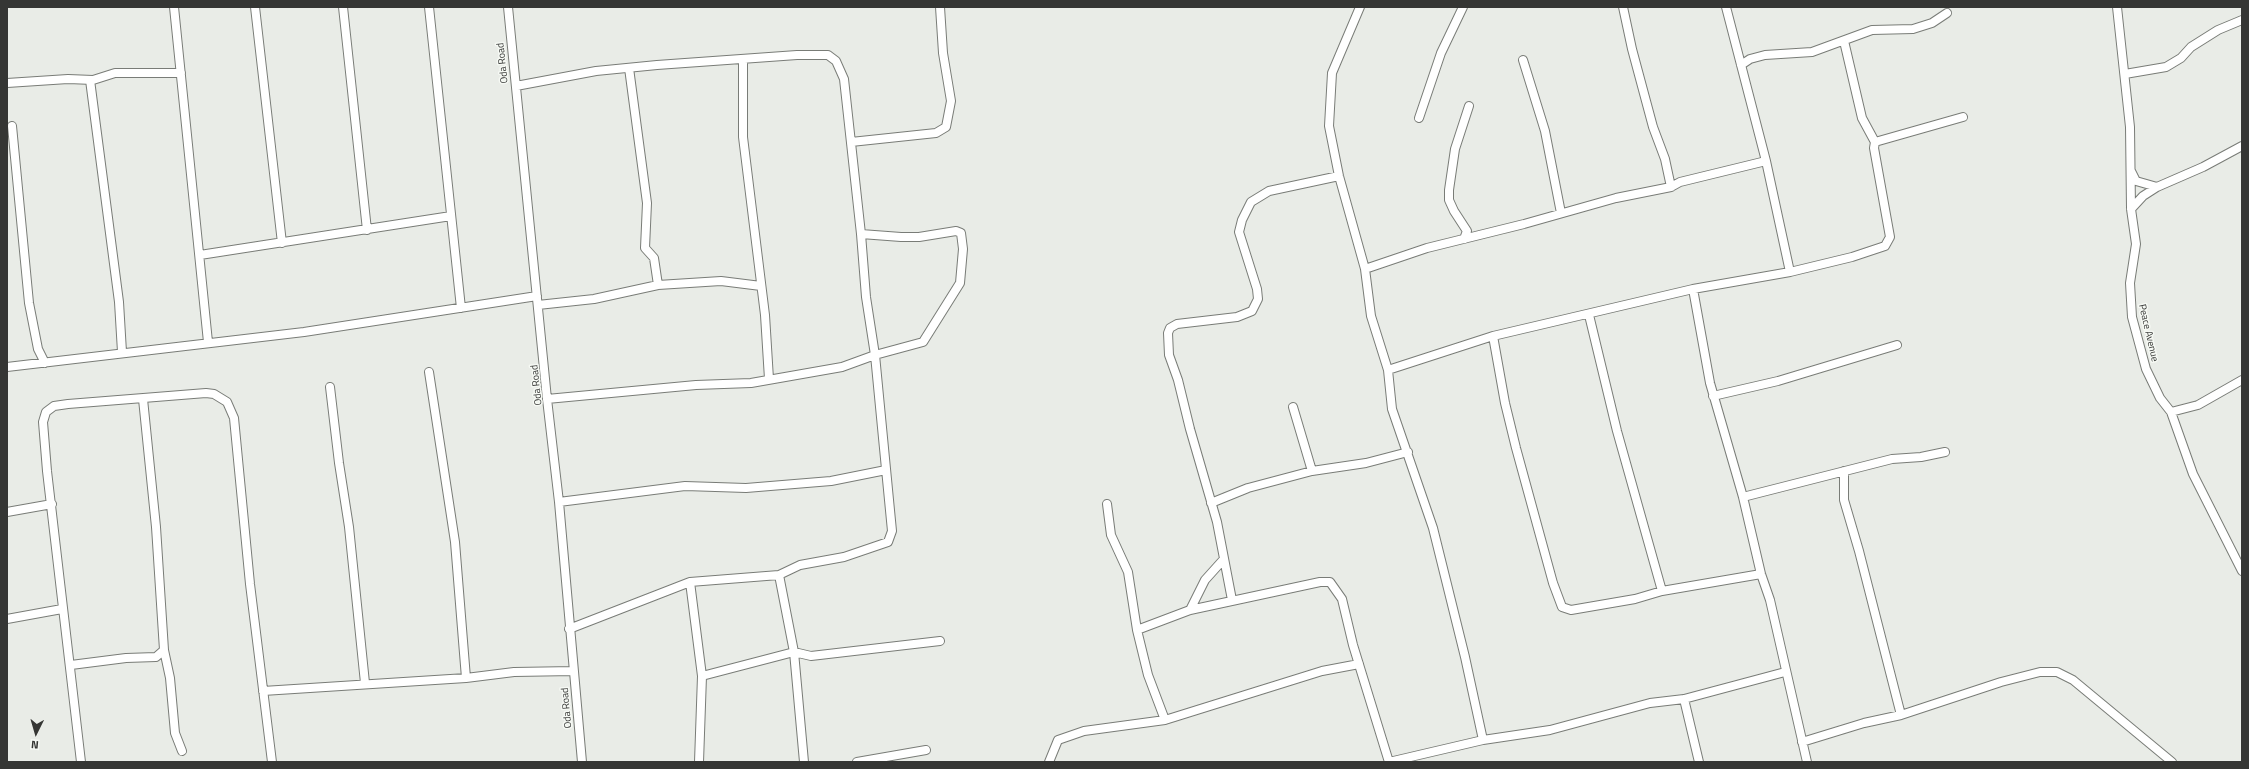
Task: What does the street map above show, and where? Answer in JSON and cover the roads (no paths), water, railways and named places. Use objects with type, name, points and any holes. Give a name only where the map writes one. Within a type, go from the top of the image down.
[{"type":"street","points":[[174,7],[208,342]]},
{"type":"street","points":[[255,7],[282,243]]},
{"type":"street","points":[[343,7],[367,230]]},
{"type":"street","points":[[429,7],[461,308]]},
{"type":"street","name":"Oda Road","points":[[508,7],[547,399],[559,502],[569,630],[582,762]]},
{"type":"street","points":[[851,142],[936,133],[946,127],[950,101],[943,53],[940,7]]},
{"type":"street","points":[[1360,7],[1332,73],[1329,126],[1339,176],[1365,269],[1371,316],[1388,370],[1392,409],[1433,528],[1465,657],[1483,740]]},
{"type":"street","points":[[1419,118],[1441,53],[1463,7]]},
{"type":"street","points":[[1623,7],[1632,49],[1653,127],[1665,159],[1670,187]]},
{"type":"street","points":[[1726,7],[1766,161],[1790,272]]},
{"type":"street","name":"Peace Avenue","points":[[2117,7],[2121,56],[2125,74],[2130,127],[2131,210],[2136,244],[2130,283],[2132,316],[2146,369],[2160,398],[2171,412],[2193,474],[2242,571]]},
{"type":"street","points":[[1741,65],[1750,59],[1764,55],[1808,53],[1844,42],[1863,33],[1877,29],[1913,29],[1932,23],[1947,13]]},
{"type":"street","points":[[2125,74],[2166,67],[2181,58],[2191,47],[2218,30],[2242,20]]},
{"type":"street","points":[[1388,370],[1493,336],[1589,315],[1693,289],[1790,272],[1852,257],[1885,246],[1890,240],[1874,148],[1875,142],[1862,118],[1844,42]]},
{"type":"street","points":[[516,86],[596,71],[796,55],[832,57],[836,61],[844,79],[861,234],[866,297],[875,355],[892,532],[888,542],[844,557],[800,565],[779,575],[690,582],[569,630]]},
{"type":"street","points":[[742,59],[743,137],[761,286],[769,379]]},
{"type":"street","points":[[1523,60],[1546,131],[1561,213]]},
{"type":"street","points":[[629,68],[647,203],[645,248],[654,258],[658,285]]},
{"type":"street","points":[[7,83],[61,79],[90,80],[115,73],[181,74]]},
{"type":"street","points":[[90,80],[118,298],[122,352]]},
{"type":"street","points":[[1464,239],[1467,231],[1449,200],[1455,149],[1469,106]]},
{"type":"street","points":[[1875,142],[1963,118]]},
{"type":"street","points":[[12,126],[29,303],[38,349],[45,363]]},
{"type":"street","points":[[2131,210],[2143,196],[2157,187],[2196,170],[2242,146]]},
{"type":"street","points":[[1365,269],[1407,254],[1616,198],[1670,187],[1680,182],[1766,161]]},
{"type":"street","points":[[2131,170],[2136,181],[2157,187]]},
{"type":"street","points":[[1232,600],[1211,503],[1178,380],[1169,355],[1168,333],[1170,328],[1177,324],[1237,317],[1252,311],[1258,300],[1258,289],[1239,232],[1242,220],[1251,202],[1269,191],[1339,176]]},
{"type":"street","points":[[200,255],[451,216]]},
{"type":"street","points":[[547,399],[696,385],[751,383],[842,367],[875,355],[919,344],[928,337],[960,282],[962,243],[961,233],[956,231],[919,237],[861,234]]},
{"type":"street","points":[[538,305],[594,299],[658,285],[721,281],[761,286]]},
{"type":"street","points":[[1693,289],[1713,396],[1743,497],[1761,574],[1770,600],[1785,672],[1807,762]]},
{"type":"street","points":[[7,367],[122,352],[304,332],[537,296]]},
{"type":"street","points":[[1589,315],[1617,431],[1662,591]]},
{"type":"street","points":[[1493,336],[1505,403],[1516,448],[1553,583],[1562,608],[1571,610],[1635,599],[1662,591],[1761,574]]},
{"type":"street","points":[[1713,396],[1778,381],[1897,345]]},
{"type":"street","points":[[429,372],[455,542],[466,678]]},
{"type":"street","points":[[2171,412],[2198,406],[2242,380]]},
{"type":"street","points":[[330,387],[338,463],[349,526],[365,683]]},
{"type":"street","points":[[81,762],[71,665],[62,609],[43,422],[46,412],[54,406],[68,404],[206,393],[221,398],[231,410],[272,762]]},
{"type":"street","points":[[142,399],[156,527],[164,650],[175,732],[182,751]]},
{"type":"street","points":[[1293,406],[1312,471]]},
{"type":"street","points":[[1211,503],[1248,488],[1312,471],[1366,463],[1408,452]]},
{"type":"street","points":[[1743,497],[1831,476],[1844,471],[1892,459],[1921,457],[1945,452]]},
{"type":"street","points":[[559,502],[686,486],[746,488],[824,482],[886,470]]},
{"type":"street","points":[[1844,471],[1844,500],[1859,551],[1900,715]]},
{"type":"street","points":[[1831,476],[1844,484]]},
{"type":"street","points":[[7,512],[52,504]]},
{"type":"street","points":[[1107,504],[1111,535],[1128,572],[1137,630],[1148,675],[1165,720]]},
{"type":"street","points":[[1190,610],[1205,580],[1224,560]]},
{"type":"street","points":[[779,575],[794,652],[804,762]]},
{"type":"street","points":[[690,582],[702,676],[699,762]]},
{"type":"street","points":[[1137,630],[1190,610],[1320,582],[1330,582],[1342,599],[1359,664],[1389,762],[1483,740],[1550,730],[1650,703],[1684,699],[1785,672]]},
{"type":"street","points":[[7,619],[62,609]]},
{"type":"street","points":[[702,676],[794,652],[811,656],[940,640]]},
{"type":"street","points":[[71,665],[126,658],[156,657],[162,654],[164,650]]},
{"type":"street","points":[[1049,762],[1058,740],[1084,731],[1165,720],[1322,671],[1359,664]]},
{"type":"street","points":[[263,691],[365,683],[466,678],[514,672],[574,671]]},
{"type":"street","points":[[1802,742],[1864,723],[1900,715],[2001,682],[2040,672],[2057,672],[2073,680],[2097,698],[2172,762]]},
{"type":"street","points":[[1684,699],[1699,762]]},
{"type":"street","points":[[857,762],[926,750]]}]
